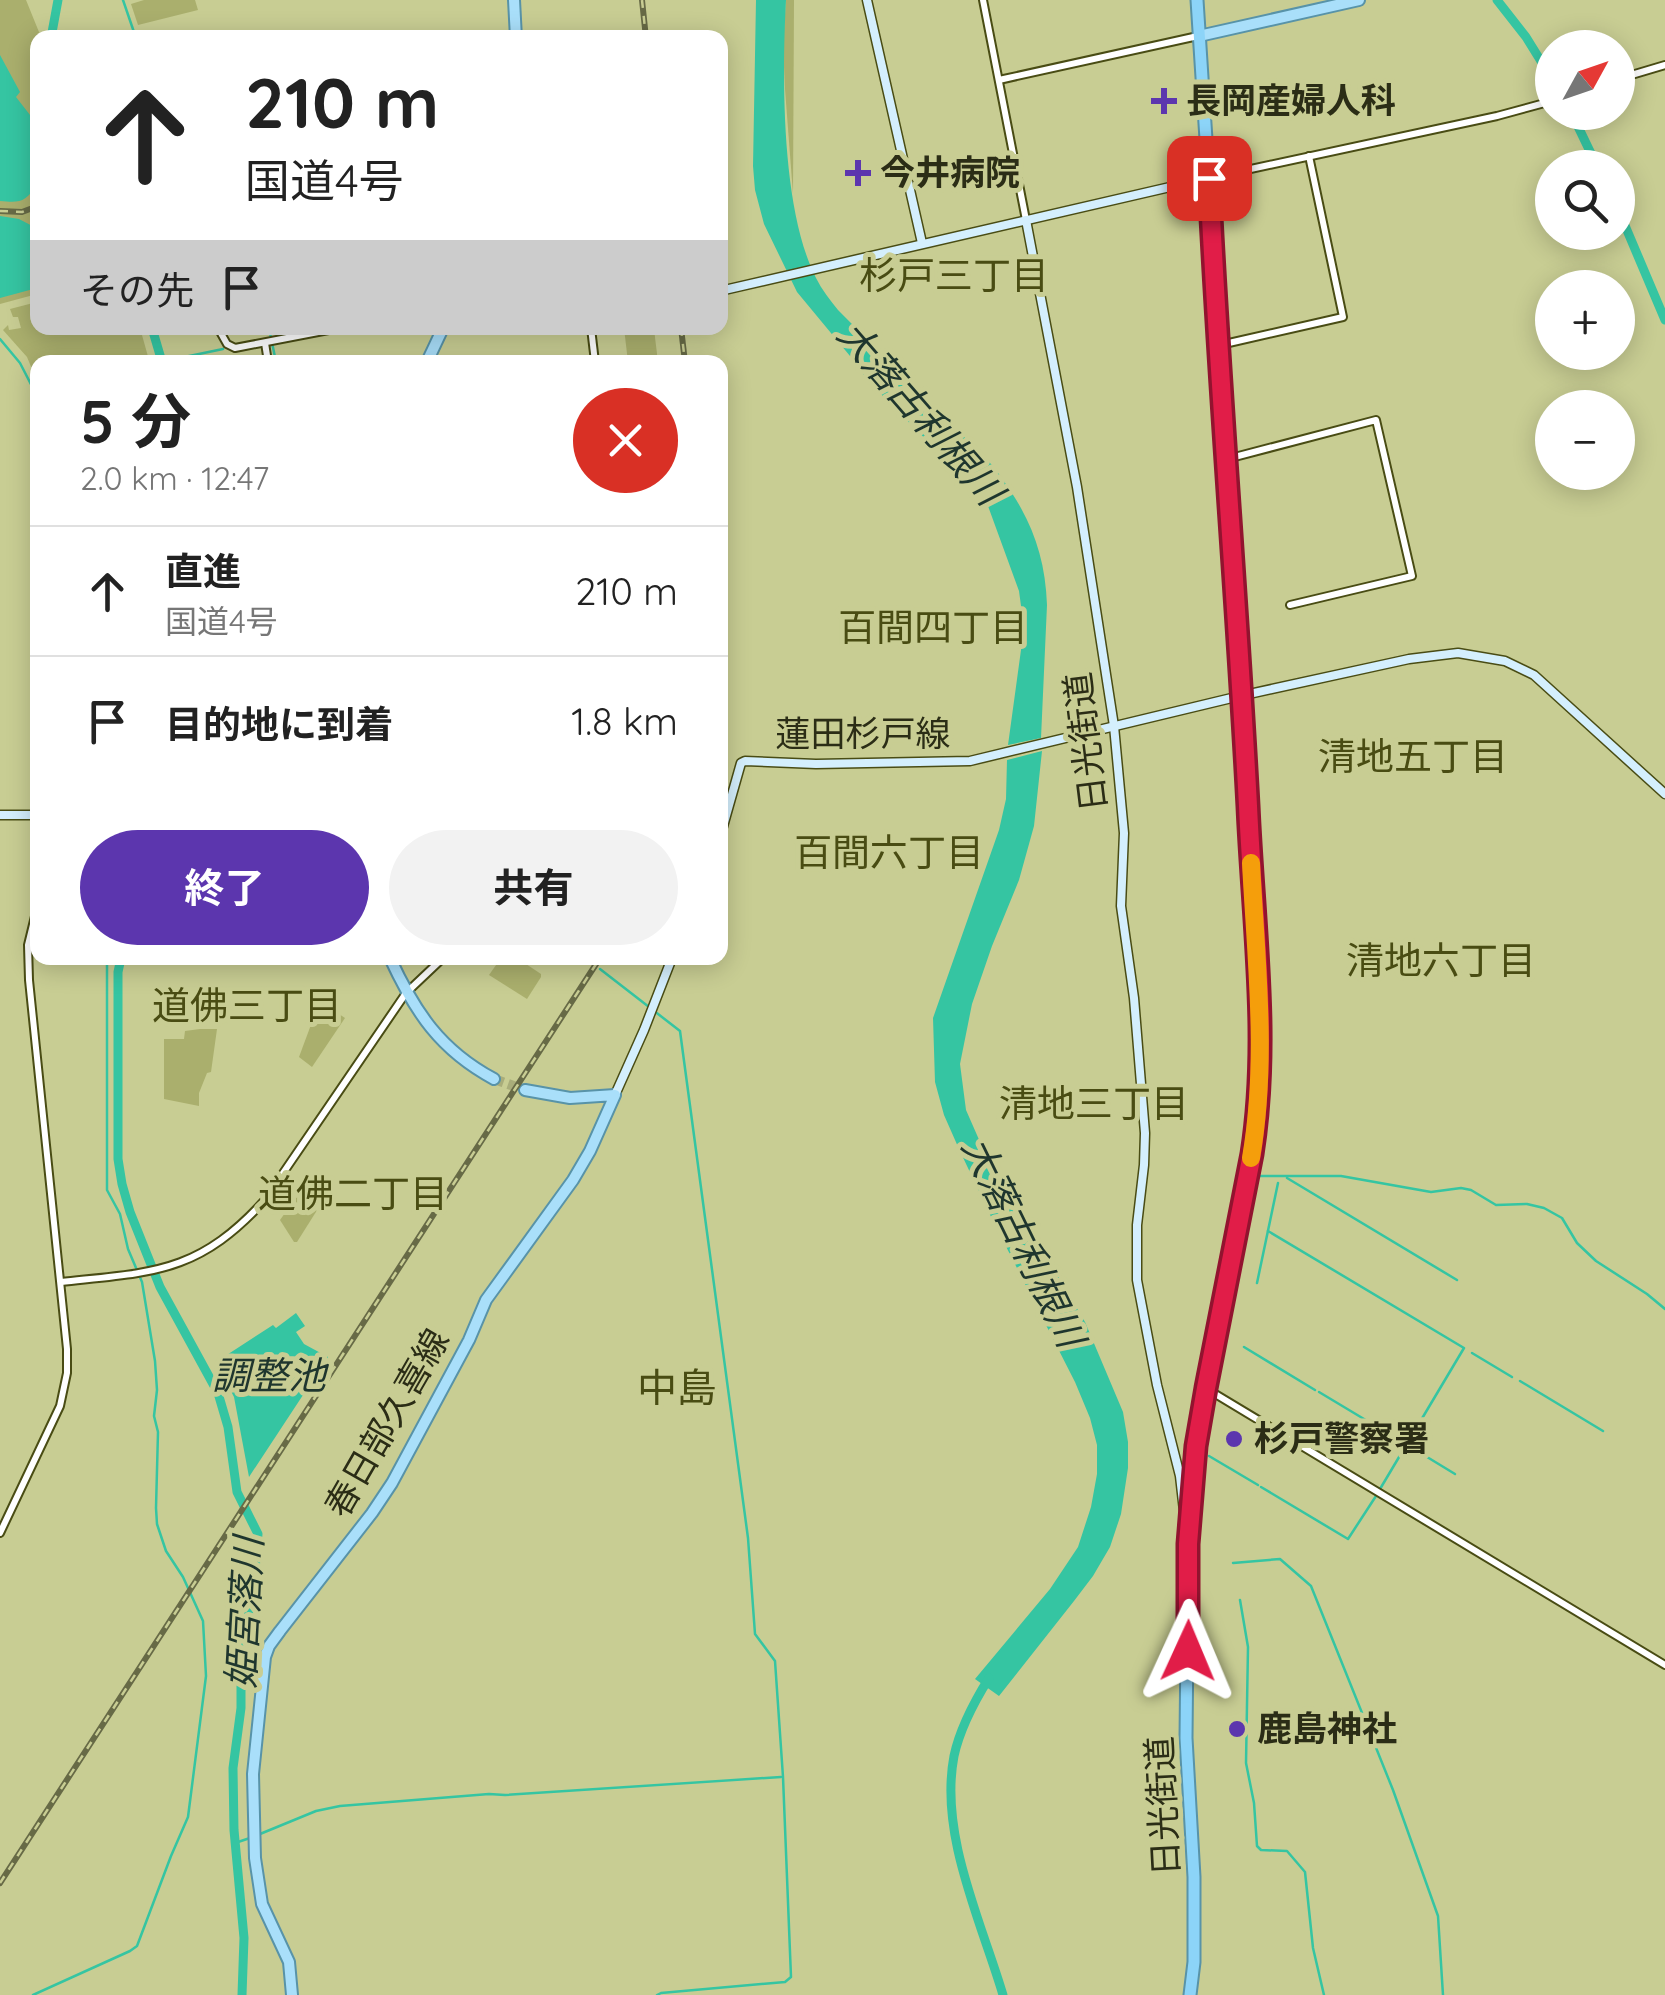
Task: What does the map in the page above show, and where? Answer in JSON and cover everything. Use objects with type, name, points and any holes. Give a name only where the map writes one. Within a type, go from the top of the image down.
[{"type":"highway","name":"日光街道","points":[[1190,1995],[1195,1914],[1186,1753],[1192,1494],[1187,1480],[1252,1154],[1259,1090],[1260,1014],[1198,0]]},
{"type":"main road","points":[[514,0],[516,30]]},
{"type":"main road","points":[[868,0],[922,244]]},
{"type":"main road","points":[[1199,36],[1359,0]]},
{"type":"main road","points":[[728,290],[1209,178]]},
{"type":"main road","name":"日光街道","points":[[1026,220],[1077,487],[1114,726],[1124,833],[1121,906],[1134,998],[1146,1142],[1136,1225],[1137,1280],[1157,1385],[1187,1480],[1188,1544]]},
{"type":"main road","points":[[1114,726],[1408,659],[1458,653],[1513,663],[1534,675],[1665,794]]},
{"type":"main road","name":"蓮田杉戸線","points":[[728,809],[745,761],[970,761],[1114,726]]},
{"type":"main road","points":[[0,816],[30,815]]},
{"type":"main road","points":[[393,965],[427,1025],[448,1048],[494,1079]]},
{"type":"main road","points":[[525,1090],[570,1098],[615,1095],[669,965]]},
{"type":"main road","name":"春日部久喜線","points":[[292,1995],[287,1958],[262,1904],[255,1858],[252,1774],[269,1646],[392,1483],[469,1340],[486,1300],[573,1180],[615,1095]]},
{"type":"street","name":"日光街道","points":[[984,0],[1026,220]]},
{"type":"street","points":[[999,80],[1199,36]]},
{"type":"street","points":[[1635,73],[1665,65]]},
{"type":"street","points":[[1209,178],[1535,106]]},
{"type":"street","points":[[1220,344],[1343,317],[1309,156]]},
{"type":"street","points":[[222,335],[232,347],[304,335]]},
{"type":"street","points":[[269,355],[270,342]]},
{"type":"street","points":[[1226,459],[1376,420],[1412,576],[1290,605]]},
{"type":"street","points":[[0,1533],[64,1394],[68,1362],[29,980],[30,937]]},
{"type":"street","points":[[60,1282],[166,1268],[202,1254],[241,1226],[264,1201],[406,993],[436,965]]},
{"type":"street","points":[[1206,1388],[1665,1665]]},
{"type":"green space","points":[[0,0],[26,0],[38,30],[30,30],[30,296],[0,304]]},
{"type":"green space","points":[[144,0],[195,0],[198,10],[138,25],[131,4]]},
{"type":"green space","points":[[786,0],[794,0],[793,194],[783,44]]},
{"type":"green space","points":[[30,304],[30,335],[142,335],[148,355],[30,355],[30,364],[3,330],[8,325],[9,330],[21,328],[10,309]]},
{"type":"green space","points":[[625,335],[655,335],[657,355],[627,355]]},
{"type":"green space","points":[[496,965],[528,965],[541,977],[527,999],[489,975]]},
{"type":"green space","points":[[324,1004],[345,1018],[312,1067],[299,1057],[312,1022]]},
{"type":"green space","points":[[217,1029],[211,1072],[199,1093],[199,1106],[164,1099],[164,1039],[184,1039],[185,1031]]},
{"type":"green space","points":[[308,1181],[326,1196],[294,1242],[280,1220]]},
{"type":"water","points":[[756,0],[786,0],[784,66],[790,180],[804,249],[816,278],[838,310],[991,464],[1024,513],[1038,547],[1047,605],[1041,738],[1008,745],[1024,628],[1019,591],[988,506],[868,381],[797,292],[764,224],[753,166]]},
{"type":"water","points":[[0,55],[20,92],[16,97],[30,115],[30,193],[18,201],[0,201]]},
{"type":"water","points":[[0,216],[30,225],[30,290],[0,298]]},
{"type":"water","points":[[1042,751],[1034,826],[1019,880],[972,1004],[960,1064],[966,1110],[984,1151],[1085,1322],[1123,1412],[1128,1468],[1121,1514],[1110,1547],[1093,1576],[999,1696],[975,1679],[1050,1589],[1078,1547],[1091,1507],[1097,1445],[1075,1382],[944,1115],[935,1082],[933,1018],[999,830],[1006,799],[1007,760]]},
{"type":"water","name":"調整池","points":[[296,1313],[305,1326],[296,1332],[304,1344],[328,1357],[249,1477],[234,1397],[216,1362]]},
{"type":"waterway","name":"姫宮落川","points":[[52,30],[58,0]]},
{"type":"waterway","points":[[123,0],[133,30]]},
{"type":"waterway","points":[[1497,0],[1535,52]]},
{"type":"waterway","points":[[1580,130],[1589,150]]},
{"type":"waterway","points":[[1635,249],[1665,320]]},
{"type":"waterway","name":"姫宮落川","points":[[154,335],[160,355]]},
{"type":"waterway","points":[[270,335],[275,355]]},
{"type":"waterway","points":[[0,339],[30,382]]},
{"type":"waterway","points":[[194,355],[223,349]]},
{"type":"waterway","points":[[33,1995],[137,1946],[188,1817],[206,1676],[203,1621],[166,1551],[157,1524],[155,1361],[142,1282],[128,1249],[120,1214],[107,1190],[107,965]]},
{"type":"waterway","name":"姫宮落川","points":[[120,965],[118,1159],[122,1184],[160,1287],[218,1393],[228,1427],[237,1492],[258,1534],[233,1768],[234,1830],[244,1938],[242,1995]]},
{"type":"waterway","points":[[600,969],[680,1031],[748,1538],[755,1634],[775,1661],[783,1777],[791,1977],[785,1982],[657,1995]]},
{"type":"waterway","points":[[1256,1176],[1341,1176],[1431,1192],[1461,1188],[1496,1205],[1544,1208],[1562,1218],[1577,1243],[1596,1261],[1665,1309]]},
{"type":"waterway","points":[[1287,1178],[1457,1280]]},
{"type":"waterway","points":[[1257,1283],[1278,1183]]},
{"type":"waterway","points":[[1268,1231],[1464,1348],[1380,1489]]},
{"type":"waterway","points":[[1244,1347],[1315,1390]]},
{"type":"waterway","points":[[1472,1353],[1512,1377]]},
{"type":"waterway","points":[[1520,1381],[1603,1431]]},
{"type":"waterway","points":[[1319,1392],[1404,1443]]},
{"type":"waterway","points":[[1409,1446],[1455,1474]]},
{"type":"waterway","points":[[1209,1456],[1258,1485]]},
{"type":"waterway","points":[[1261,1487],[1348,1539],[1376,1496]]},
{"type":"waterway","points":[[1233,1563],[1280,1559],[1311,1586],[1393,1790],[1438,1916],[1443,1995]]},
{"type":"waterway","points":[[1240,1600],[1248,1647],[1246,1763],[1257,1846],[1261,1850],[1287,1851],[1305,1872],[1313,1948],[1324,1995]]},
{"type":"waterway","name":"大落古利根川","points":[[989,1678],[973,1706],[954,1756],[952,1816],[965,1877],[1003,1995]]},
{"type":"waterway","points":[[260,1834],[316,1811],[340,1806],[781,1777]]},
{"type":"waterway","points":[[235,1843],[253,1837]]},
{"type":"tunnel","points":[[494,1079],[525,1090]]},
{"type":"railway","points":[[642,0],[645,30]]},
{"type":"railway","points":[[0,211],[30,209]]},
{"type":"railway","points":[[682,335],[684,355]]},
{"type":"railway","points":[[0,1883],[595,965]]},
{"type":"slow traffic","points":[[1251,863],[1260,1042],[1257,1122],[1251,1158]]},
{"type":"place","name":"長岡産婦人科","points":[[1164,101]]},
{"type":"place","name":"今井病院","points":[[858,173]]},
{"type":"place","name":"杉戸警察署","points":[[1234,1439]]},
{"type":"place","name":"鹿島神社","points":[[1237,1729]]},
{"type":"district","name":"杉戸三丁目","points":[[954,276]]},
{"type":"district","name":"百間四丁目","points":[[933,628]]},
{"type":"district","name":"清地五丁目","points":[[1413,757]]},
{"type":"district","name":"百間六丁目","points":[[889,853]]},
{"type":"district","name":"清地六丁目","points":[[1441,961]]},
{"type":"district","name":"道佛三丁目","points":[[247,1006]]},
{"type":"district","name":"清地三丁目","points":[[1094,1104]]},
{"type":"district","name":"道佛二丁目","points":[[353,1194]]},
{"type":"district","name":"中島","points":[[677,1388]]},
{"type":"route","points":[[1188,1651],[1188,1544],[1196,1446],[1252,1154],[1260,1042],[1209,178]]}]
